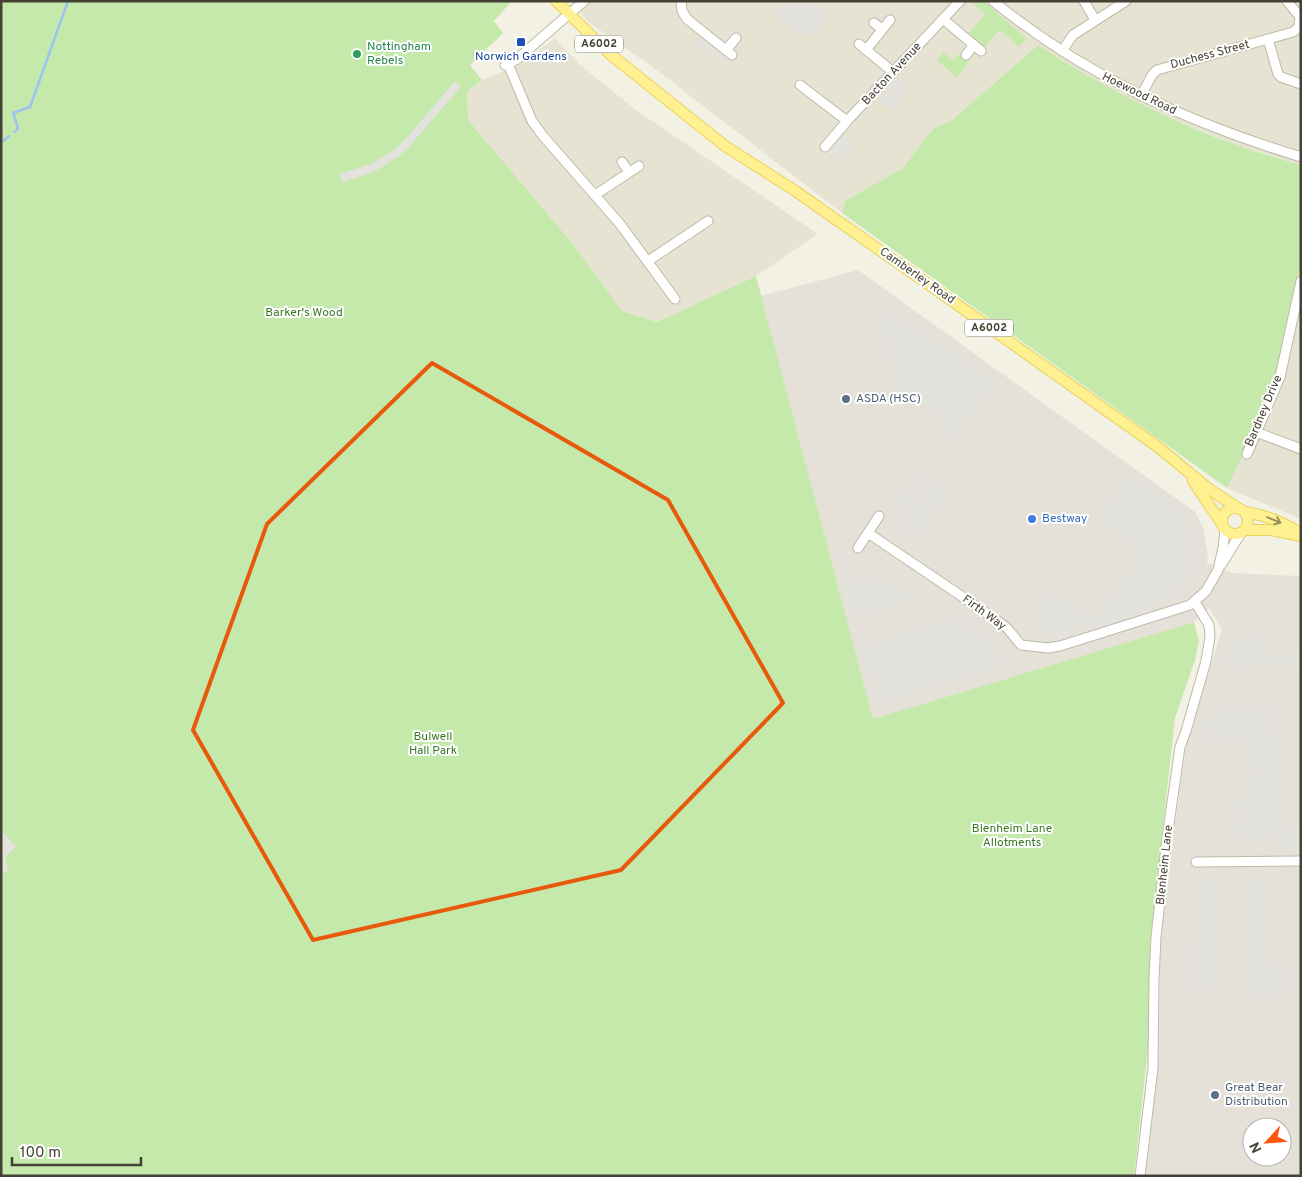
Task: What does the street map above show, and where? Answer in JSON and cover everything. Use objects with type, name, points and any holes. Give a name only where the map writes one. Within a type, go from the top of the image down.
[{"type":"main road","name":"A6002","points":[[556,1],[568,15]]},
{"type":"main road","name":"Camberley Road","points":[[568,15],[611,56],[725,146],[794,190],[955,303],[1158,447],[1183,468],[1241,510],[1266,516],[1292,527],[1301,535]]},
{"type":"main road","name":"Camberley Road","points":[[1183,468],[1206,498],[1223,527]]},
{"type":"main road","points":[[1230,509],[1241,510],[1248,521],[1243,532],[1234,535],[1223,527],[1224,513],[1230,509]]},
{"type":"main road","name":"Camberley Road","points":[[1243,532],[1270,530],[1301,535]]},
{"type":"street","points":[[584,1],[516,60],[506,65],[532,121],[620,224],[675,299]]},
{"type":"street","name":"Bacton Avenue","points":[[825,147],[960,1]]},
{"type":"street","name":"Hoewood Road","points":[[993,1],[1020,23],[1105,78],[1203,124],[1301,157]]},
{"type":"street","points":[[1084,1],[1095,20]]},
{"type":"street","points":[[1062,51],[1073,35],[1126,1]]},
{"type":"street","name":"Duchess Street","points":[[1141,96],[1152,75],[1158,70],[1294,32],[1298,27],[1300,17],[1287,1]]},
{"type":"street","points":[[681,6],[687,19],[729,53],[736,38]]},
{"type":"street","points":[[943,19],[977,48],[966,54]]},
{"type":"street","points":[[890,20],[862,47],[893,72]]},
{"type":"street","points":[[874,23],[882,29]]},
{"type":"street","points":[[1268,39],[1278,74],[1281,77],[1301,84]]},
{"type":"street","points":[[802,90],[847,121]]},
{"type":"street","points":[[622,162],[629,172]]},
{"type":"street","points":[[595,195],[639,166]]},
{"type":"street","points":[[648,261],[684,236],[698,234],[708,221]]},
{"type":"street","name":"Bardney Drive","points":[[1247,454],[1280,377],[1301,281]]},
{"type":"street","points":[[659,295],[668,289]]},
{"type":"street","points":[[1256,432],[1301,449]]},
{"type":"street","points":[[858,548],[879,516]]},
{"type":"street","points":[[1218,570],[1223,548],[1223,527]]},
{"type":"street","points":[[1195,602],[1206,591],[1243,532]]},
{"type":"street","name":"Firth Way","points":[[868,533],[991,616],[1006,628],[1021,645],[1048,648],[1060,646],[1185,608],[1195,602]]},
{"type":"street","name":"Blenheim Lane","points":[[1140,1176],[1153,1068],[1156,937],[1169,829],[1180,747],[1206,661],[1210,637],[1209,625],[1195,602]]},
{"type":"street","points":[[1196,862],[1301,860]]},
{"type":"highlighted area","points":[[432,363],[668,500],[783,703],[621,870],[313,940],[193,730],[267,524]]},
{"type":"shaded area","points":[[571,1],[1301,1],[1301,165],[1239,146],[1163,115],[1099,83],[1038,45],[951,121],[933,129],[903,168],[845,201],[842,213],[654,68],[587,21]]},
{"type":"shaded area","points":[[785,1],[815,1],[833,16],[821,19],[823,29],[813,35],[792,32],[773,16]]},
{"type":"shaded area","points":[[728,29],[745,42],[726,67],[695,43],[699,38],[719,40]]},
{"type":"shaded area","points":[[555,38],[579,64],[636,110],[818,234],[756,276],[657,322],[622,311],[573,244],[468,120],[467,92],[482,80],[518,66]]},
{"type":"shaded area","points":[[897,79],[910,90],[892,111],[879,99]]},
{"type":"shaded area","points":[[455,81],[461,87],[408,148],[374,172],[343,182],[339,174],[371,164],[394,150],[404,141]]},
{"type":"shaded area","points":[[840,133],[856,146],[843,163],[821,147],[825,141]]},
{"type":"shaded area","points":[[1301,265],[1301,519],[1227,488],[1255,430],[1276,374]]},
{"type":"shaded area","points":[[858,270],[1195,512],[1203,528],[1208,555],[1207,563],[1233,573],[1301,576],[1301,1176],[1146,1176],[1159,1050],[1160,947],[1169,865],[1186,746],[1222,629],[1209,608],[1194,622],[873,719],[761,296]]},
{"type":"shaded area","points":[[874,308],[929,335],[996,382],[955,438],[949,440],[927,402],[915,396],[899,400]]},
{"type":"shaded area","points":[[915,472],[928,480],[901,519],[889,510]]},
{"type":"shaded area","points":[[1129,472],[1184,511],[1181,517],[1193,528],[1194,569],[1188,585],[1184,582],[1178,591],[1183,595],[1167,606],[1162,602],[1152,606],[1150,613],[1143,615],[1141,611],[1136,612],[1137,616],[1092,630],[1086,624],[1069,629],[1068,637],[1056,640],[1030,621],[1053,583],[1060,589],[1057,594],[1094,620],[1141,553],[1105,527],[1094,523]]},
{"type":"shaded area","points":[[934,479],[950,490],[914,542],[898,531]]},
{"type":"shaded area","points":[[841,547],[849,552],[854,575],[858,582],[869,579],[875,571],[912,596],[905,605],[853,620],[839,575],[841,560],[836,557]]},
{"type":"shaded area","points":[[967,614],[973,632],[986,628],[989,639],[994,637],[1003,667],[877,704],[859,645]]},
{"type":"shaded area","points":[[1240,634],[1262,635],[1264,654],[1301,653],[1301,667],[1223,669],[1223,656]]},
{"type":"shaded area","points":[[1276,706],[1281,827],[1301,827],[1301,847],[1279,847],[1278,838],[1236,840],[1236,835],[1230,835],[1229,827],[1236,826],[1235,809],[1229,809],[1228,802],[1235,801],[1235,796],[1251,795],[1251,786],[1244,786],[1244,779],[1251,778],[1250,762],[1244,762],[1243,754],[1250,754],[1249,744],[1244,744],[1243,741],[1203,743],[1202,721],[1208,720],[1208,708]]},
{"type":"shaded area","points":[[4,833],[16,847],[6,856],[9,869],[1,876],[1,835]]},
{"type":"shaded area","points":[[1196,876],[1218,876],[1219,986],[1212,987],[1211,998],[1188,997]]},
{"type":"shaded area","points":[[1267,876],[1271,963],[1290,964],[1290,998],[1240,999],[1240,877]]},
{"type":"green space","name":"Bulwell Hall Park","points":[[1,1],[512,1],[494,21],[503,33],[470,65],[482,80],[467,92],[468,120],[573,244],[622,311],[657,322],[756,276],[873,719],[1194,622],[1199,641],[1195,660],[1175,718],[1150,946],[1149,1039],[1134,1176],[1,1176]]},
{"type":"green space","points":[[971,1],[981,1],[987,4],[1027,39],[1019,47],[1000,30],[985,47],[969,33],[985,14]]},
{"type":"green space","points":[[1038,45],[1110,88],[1186,125],[1262,154],[1301,165],[1301,265],[1276,374],[1255,430],[1227,488],[842,213],[845,201],[903,168],[933,129],[951,121]]},
{"type":"green space","points":[[943,52],[954,60],[959,54],[969,62],[957,78],[937,60]]},
{"type":"waterway","points":[[15,132],[18,128],[13,113],[30,107],[68,1]]},
{"type":"waterway","points":[[1,143],[9,136]]},
{"type":"place","name":"Norwich Gardens","points":[[521,42]]},
{"type":"place","name":"Nottingham Rebels","points":[[357,54]]},
{"type":"place","name":"ASDA (HSC)","points":[[846,399]]},
{"type":"place","name":"Bestway","points":[[1032,519]]},
{"type":"place","name":"Great Bear Distribution","points":[[1215,1095]]},
{"type":"park label","name":"Barker's Wood","points":[[304,313]]},
{"type":"park label","name":"Blenheim Lane Allotments","points":[[1012,836]]}]
